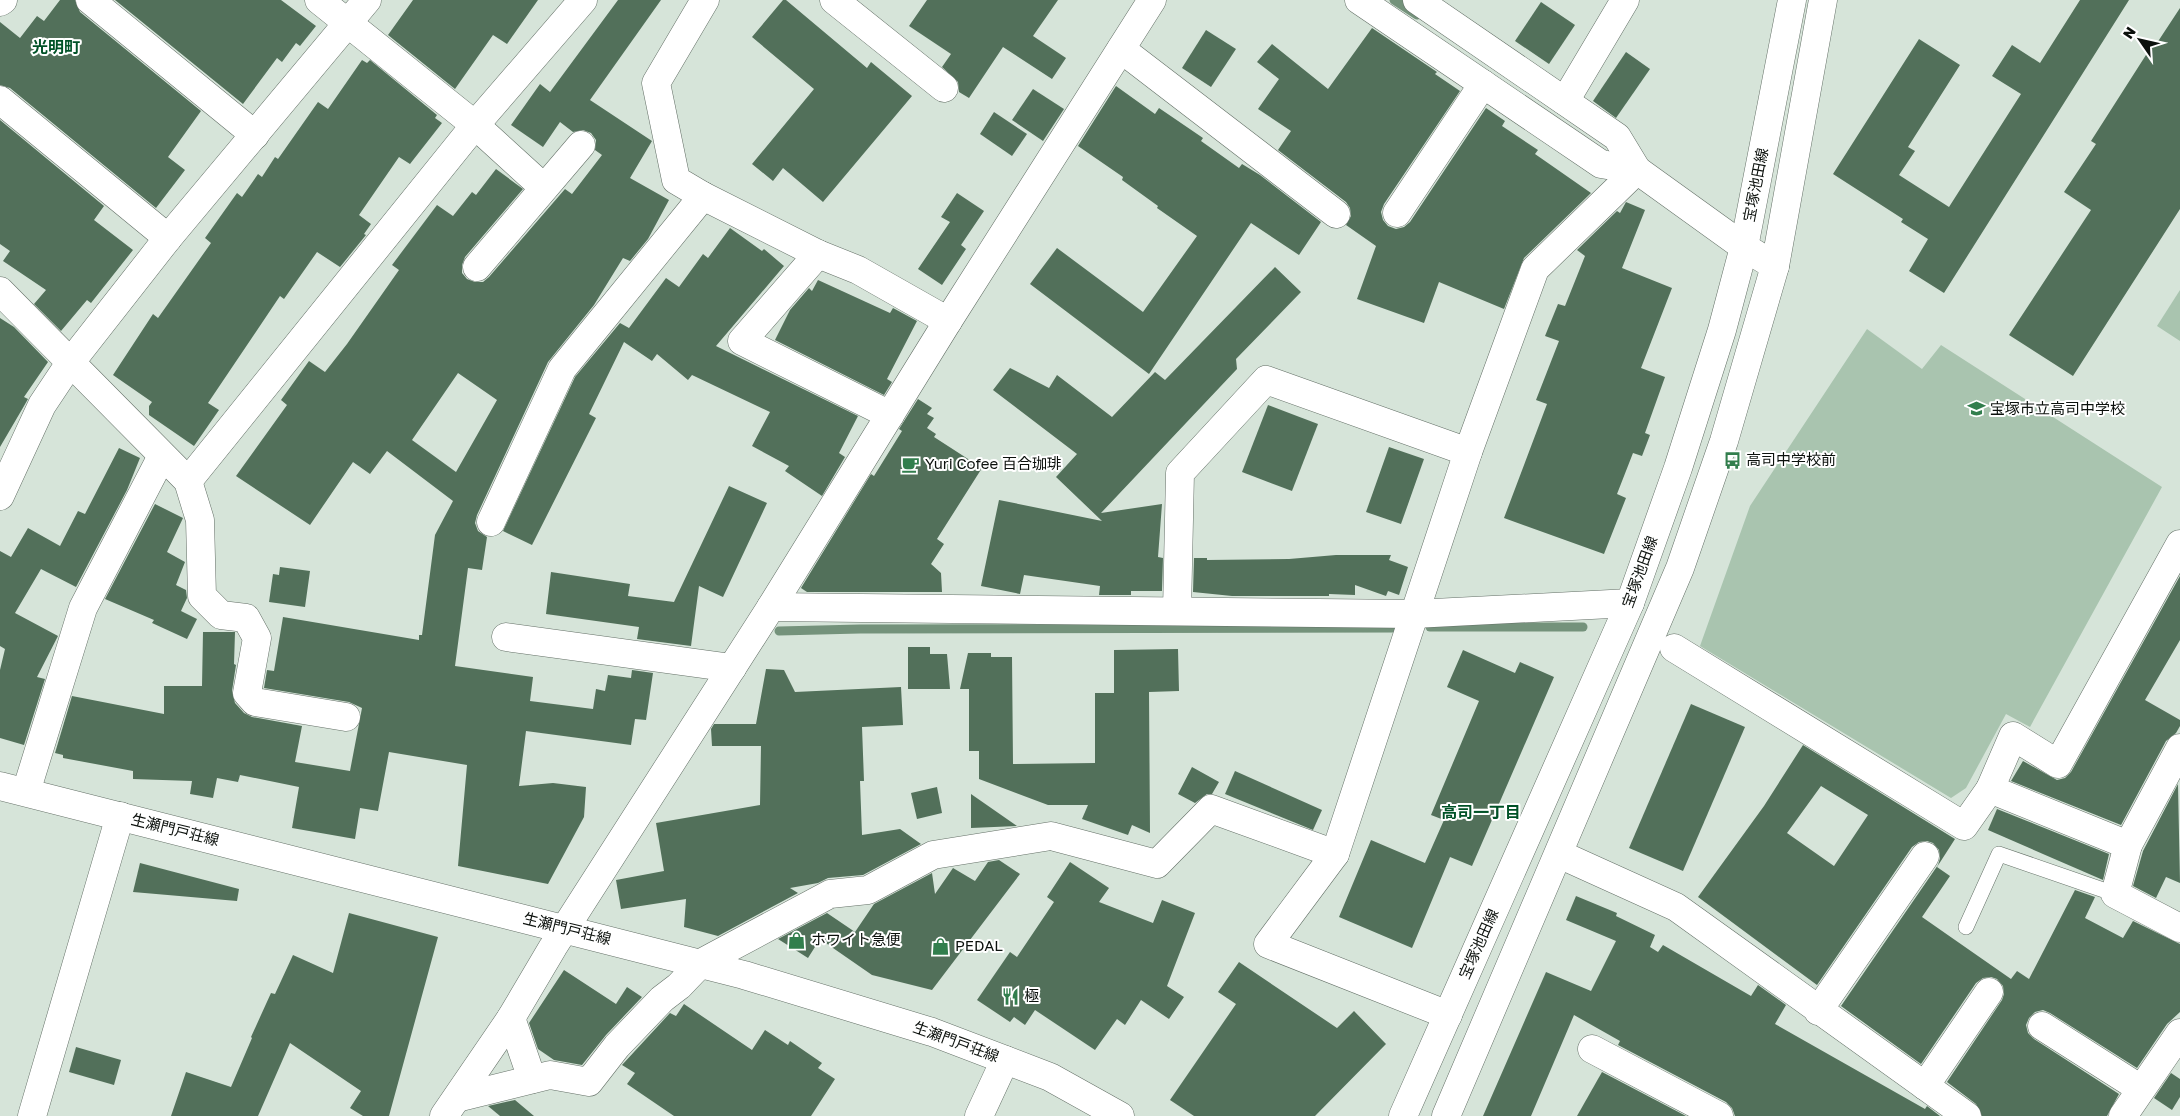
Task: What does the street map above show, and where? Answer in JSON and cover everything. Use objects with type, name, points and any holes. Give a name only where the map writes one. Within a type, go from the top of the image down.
[{"type":"street","points":[[90,0],[255,135]]},
{"type":"street","points":[[319,0],[475,125],[543,187]]},
{"type":"street","points":[[0,496],[42,405],[70,363],[168,238],[367,0]]},
{"type":"street","points":[[188,481],[475,125],[583,0]]},
{"type":"street","points":[[705,0],[656,83],[676,180],[703,196],[818,254],[858,270],[948,321]]},
{"type":"street","points":[[834,0],[944,88]]},
{"type":"street","points":[[450,1107],[511,1018],[566,928],[771,608],[948,321],[1152,0]]},
{"type":"street","points":[[1359,0],[1601,164],[1637,170]]},
{"type":"street","points":[[1417,0],[1617,137],[1637,170],[1744,247],[1775,266]]},
{"type":"street","points":[[1565,101],[1625,0]]},
{"type":"street","name":"宝塚池田線","points":[[1403,1116],[1630,603],[1678,468],[1722,330],[1744,247],[1792,0]]},
{"type":"street","points":[[1446,1116],[1680,568],[1724,441],[1775,266],[1823,0]]},
{"type":"street","points":[[1121,49],[1336,214]]},
{"type":"street","points":[[1397,213],[1483,84]]},
{"type":"street","points":[[0,100],[168,238]]},
{"type":"street","points":[[477,267],[543,187],[581,145]]},
{"type":"street","points":[[1448,1015],[1268,944],[1335,854],[1468,452],[1535,269],[1637,170]]},
{"type":"street","points":[[491,522],[562,369],[703,196]]},
{"type":"street","points":[[818,254],[742,341],[890,415]]},
{"type":"street","points":[[0,291],[188,481],[200,520],[202,596],[221,615],[246,618],[257,638],[247,693],[255,702],[346,718]]},
{"type":"street","points":[[1177,611],[1180,473],[1266,380],[1468,452]]},
{"type":"street","points":[[13,789],[83,608],[162,456]]},
{"type":"street","points":[[1674,648],[1964,826],[1990,789],[2013,736],[2058,764],[2180,544]]},
{"type":"street","points":[[771,608],[1414,614],[1630,603]]},
{"type":"street","points":[[506,637],[732,668]]},
{"type":"street","points":[[2180,748],[2128,845],[2115,894],[2180,928]]},
{"type":"street","name":"生瀬門戸荘線","points":[[13,789],[702,963],[932,1032],[1050,1077],[1120,1116]]},
{"type":"street","points":[[1990,789],[2128,845]]},
{"type":"street","points":[[450,1107],[532,1079],[550,1075],[589,1082],[617,1046],[662,999],[680,986],[702,963],[830,894],[868,890],[933,855],[1051,836],[1157,864],[1211,808],[1335,854]]},
{"type":"street","points":[[32,1116],[120,816]]},
{"type":"street","points":[[1559,854],[1676,907],[1818,1011],[1968,1116]]},
{"type":"street","points":[[1818,1011],[1925,856]]},
{"type":"street","points":[[1925,1086],[1989,992]]},
{"type":"street","points":[[511,1018],[532,1079]]},
{"type":"street","points":[[2042,1026],[2141,1089]]},
{"type":"street","points":[[2123,1116],[2179,1036]]},
{"type":"street","points":[[1592,1049],[1718,1116]]},
{"type":"street","points":[[979,1116],[1005,1060]]},
{"type":"lane","points":[[1966,926],[1998,854],[2115,894]]},
{"type":"green space","points":[[2180,290],[2180,341],[2157,326]]},
{"type":"green space","points":[[1867,329],[1922,369],[1941,345],[2162,487],[2030,727],[2006,714],[1966,788],[1951,798],[1700,646],[1750,506]]},
{"type":"building","points":[[60,0],[75,0],[80,12],[201,111],[168,157],[185,170],[156,208],[10,88],[0,85],[0,22],[20,38],[37,16],[44,21]]},
{"type":"building","points":[[115,0],[281,0],[316,26],[300,46],[296,43],[282,62],[277,58],[243,104]]},
{"type":"building","points":[[413,0],[538,0],[507,44],[493,35],[455,89],[388,35]]},
{"type":"building","points":[[618,0],[661,0],[590,100],[652,141],[630,178],[669,200],[648,239],[630,261],[623,258],[594,305],[548,362],[477,515],[475,523],[478,531],[487,537],[482,570],[468,568],[455,666],[533,677],[530,701],[593,709],[596,689],[605,691],[608,675],[631,678],[632,670],[653,673],[646,720],[635,719],[631,745],[526,731],[519,786],[553,783],[586,787],[584,817],[548,884],[458,866],[467,765],[389,752],[378,811],[360,808],[355,839],[292,828],[299,787],[240,775],[238,782],[217,778],[213,798],[190,794],[192,781],[133,779],[133,771],[63,758],[63,755],[55,753],[72,696],[164,714],[164,686],[202,686],[203,632],[235,632],[234,664],[236,665],[232,691],[235,703],[244,713],[252,717],[302,726],[295,762],[350,771],[362,708],[349,702],[264,688],[267,670],[274,671],[283,617],[419,640],[419,635],[422,635],[435,535],[453,501],[387,451],[370,474],[353,462],[310,525],[236,476],[287,405],[281,400],[309,361],[325,372],[347,344],[399,270],[392,265],[437,205],[453,216],[472,192],[476,195],[496,169],[523,189],[465,257],[462,273],[467,279],[483,282],[565,189],[572,194],[602,155],[595,150],[596,140],[591,133],[583,130],[573,132],[560,122],[543,147],[511,125],[540,84],[550,92]],"holes":[[[458,373],[497,400],[456,472],[412,440]]]},
{"type":"building","points":[[783,0],[786,0],[867,68],[871,62],[912,96],[823,202],[783,168],[773,181],[752,164],[814,89],[752,37]]},
{"type":"building","points":[[927,0],[1058,0],[1033,36],[1066,58],[1052,79],[1003,47],[969,98],[959,92],[958,82],[942,67],[951,54],[909,26]]},
{"type":"building","points":[[2080,0],[2129,0],[1944,293],[1909,271],[1928,239],[1901,222],[1903,219],[1833,174],[1919,39],[1960,65],[1908,147],[1915,151],[1899,175],[1949,207],[2021,94],[1992,76],[2012,45],[2040,63]]},
{"type":"building","points":[[1541,2],[1575,25],[1549,64],[1515,41]]},
{"type":"building","points":[[2180,8],[2180,209],[2073,376],[2009,335],[2091,210],[2064,192],[2096,144],[2091,141],[2153,44],[2155,46]]},
{"type":"building","points":[[1372,28],[1437,72],[1435,74],[1460,91],[1384,204],[1381,212],[1383,220],[1388,226],[1396,229],[1404,227],[1410,222],[1486,108],[1505,121],[1502,126],[1538,150],[1535,154],[1591,193],[1524,258],[1504,309],[1439,282],[1424,323],[1357,299],[1376,246],[1346,225],[1351,216],[1350,208],[1346,202],[1278,150],[1291,131],[1258,109],[1279,79],[1257,62],[1272,44],[1328,89]]},
{"type":"building","points":[[1206,30],[1236,49],[1211,87],[1182,68]]},
{"type":"building","points":[[1626,52],[1650,69],[1616,118],[1593,101]]},
{"type":"building","points":[[362,60],[367,63],[370,60],[437,115],[435,118],[442,123],[410,164],[399,157],[359,215],[371,224],[364,234],[366,235],[340,267],[317,252],[284,299],[280,296],[208,403],[219,410],[194,446],[149,415],[149,406],[152,402],[113,375],[153,314],[158,318],[211,243],[205,238],[237,193],[242,197],[258,174],[262,177],[275,157],[278,159],[318,102],[328,109]]},
{"type":"building","points":[[1116,86],[1155,114],[1159,108],[1203,138],[1201,141],[1239,168],[1242,164],[1260,175],[1321,222],[1299,255],[1251,223],[1149,374],[1030,284],[1057,248],[1143,312],[1197,236],[1157,208],[1158,206],[1122,180],[1123,177],[1078,146]]},
{"type":"building","points":[[1033,89],[1064,109],[1043,141],[1012,120]]},
{"type":"building","points":[[994,112],[1027,134],[1012,156],[980,134]]},
{"type":"building","points":[[0,120],[104,206],[94,220],[133,250],[91,303],[87,300],[61,331],[34,304],[46,290],[3,261],[10,251],[0,244]]},
{"type":"building","points":[[957,193],[984,211],[961,245],[966,249],[942,285],[918,269],[950,222],[941,217]]},
{"type":"building","points":[[1626,202],[1645,210],[1622,268],[1672,288],[1641,368],[1665,377],[1645,433],[1650,435],[1642,456],[1633,453],[1617,494],[1626,498],[1604,554],[1504,518],[1547,404],[1536,400],[1559,341],[1545,336],[1558,304],[1565,306],[1585,256],[1577,250],[1617,211],[1620,213]]},
{"type":"building","points":[[730,228],[762,251],[764,249],[784,266],[716,346],[858,416],[839,453],[845,457],[822,496],[785,471],[789,466],[752,446],[770,412],[692,375],[688,380],[657,354],[652,361],[624,342],[589,414],[596,418],[532,545],[503,531],[575,377],[620,323],[629,328],[666,278],[679,287],[703,254],[708,258]]},
{"type":"building","points":[[1275,267],[1301,292],[1236,359],[1237,369],[1101,513],[1162,504],[1158,557],[1163,558],[1162,591],[1131,591],[1131,595],[1099,595],[1100,586],[1024,575],[1020,594],[981,586],[999,500],[1102,521],[1056,477],[1077,454],[993,390],[1010,368],[1049,388],[1057,375],[1112,417],[1155,372],[1165,380]]},
{"type":"building","points":[[818,280],[890,313],[893,308],[917,321],[887,379],[892,382],[884,395],[775,340],[790,310],[809,288],[812,291]]},
{"type":"building","points":[[0,318],[14,327],[48,362],[24,397],[28,399],[0,447]]},
{"type":"building","points":[[918,399],[932,408],[927,414],[934,418],[927,428],[936,434],[934,437],[982,468],[937,539],[944,544],[931,564],[941,573],[942,592],[807,592],[801,588],[871,474],[874,476],[902,431],[899,429]]},
{"type":"building","points":[[1268,405],[1318,424],[1292,491],[1242,472]]},
{"type":"building","points":[[1389,447],[1424,459],[1401,524],[1366,512]]},
{"type":"building","points":[[119,448],[140,458],[127,490],[76,587],[41,569],[15,613],[58,636],[37,677],[45,679],[24,745],[0,738],[0,670],[5,649],[0,646],[0,551],[11,557],[28,528],[60,546],[78,511],[85,514]]},
{"type":"building","points":[[729,486],[767,503],[723,597],[699,586],[691,646],[637,639],[639,627],[546,614],[551,572],[630,584],[628,596],[674,602]]},
{"type":"building","points":[[155,504],[183,518],[167,552],[185,562],[176,585],[186,590],[187,598],[181,611],[197,619],[187,639],[152,623],[154,620],[105,599]]},
{"type":"building","points":[[1336,555],[1391,555],[1389,560],[1408,567],[1399,595],[1388,591],[1386,596],[1355,585],[1355,595],[1232,596],[1193,592],[1194,558],[1207,558],[1207,560],[1289,559]]},
{"type":"building","points":[[280,567],[310,571],[305,607],[269,602],[273,574],[279,575]]},
{"type":"building","points":[[2180,576],[2180,640],[2145,700],[2180,720],[2180,726],[2176,733],[2166,741],[2121,825],[2011,781],[2023,761],[2057,780],[2065,778],[2071,772]]},
{"type":"building","points":[[908,647],[930,647],[930,654],[947,654],[950,689],[908,689]]},
{"type":"building","points":[[1178,649],[1179,691],[1149,692],[1150,833],[1132,825],[1128,835],[1082,819],[1088,805],[1048,805],[979,779],[979,751],[969,751],[969,689],[960,689],[968,653],[991,653],[991,657],[1012,657],[1013,764],[1095,763],[1095,693],[1114,693],[1114,650]]},
{"type":"building","points":[[1463,650],[1515,673],[1520,662],[1554,677],[1472,866],[1450,857],[1412,948],[1339,917],[1371,840],[1425,863],[1444,820],[1431,815],[1479,701],[1447,687]]},
{"type":"building","points":[[766,669],[784,670],[795,692],[901,687],[903,725],[862,727],[864,781],[860,781],[862,835],[900,829],[921,844],[863,875],[828,878],[818,883],[790,888],[798,893],[718,936],[684,927],[686,899],[621,909],[616,880],[664,871],[656,823],[760,805],[761,746],[712,746],[711,729],[714,724],[756,724]]},
{"type":"building","points":[[1691,704],[1745,727],[1683,871],[1629,848]]},
{"type":"building","points":[[1803,745],[1955,839],[1937,867],[1950,876],[1922,917],[2011,979],[2017,971],[2029,979],[2075,890],[2095,897],[2085,918],[2123,938],[2133,921],[2180,944],[2180,1012],[2167,1024],[2137,1068],[2050,1013],[2043,1010],[2035,1012],[2029,1018],[2026,1025],[2028,1033],[2034,1039],[2119,1094],[2107,1116],[1982,1116],[1976,1104],[1947,1082],[2002,1000],[2004,994],[2003,986],[1997,979],[1991,977],[1983,978],[1976,983],[1921,1064],[1841,1006],[1938,865],[1940,858],[1939,850],[1933,843],[1927,841],[1919,842],[1912,847],[1817,985],[1698,897],[1764,806]],"holes":[[[1821,786],[1868,815],[1834,866],[1787,833]]]},
{"type":"building","points":[[1192,767],[1219,782],[1212,794],[1207,794],[1195,803],[1178,794]]},
{"type":"building","points":[[1235,771],[1322,810],[1313,830],[1225,794]]},
{"type":"building","points":[[2178,784],[2180,883],[2166,877],[2156,898],[2133,886],[2143,851]]},
{"type":"building","points":[[937,787],[942,813],[917,819],[911,793]]},
{"type":"building","points":[[971,794],[1017,826],[971,828]]},
{"type":"building","points":[[1997,809],[2109,854],[2103,880],[1988,830]]},
{"type":"building","points":[[999,860],[1020,874],[932,990],[872,975],[820,939],[808,958],[778,939],[827,913],[855,932],[874,904],[932,873],[935,894],[953,868],[975,881],[988,862]]},
{"type":"building","points":[[1070,862],[1109,888],[1099,902],[1153,923],[1162,900],[1195,913],[1167,986],[1184,997],[1169,1019],[1141,1000],[1125,1025],[1117,1019],[1095,1050],[1035,1010],[1025,1025],[1014,1017],[1010,1022],[977,1000],[1010,952],[1017,957],[1054,902],[1047,897]]},
{"type":"building","points":[[140,863],[239,889],[237,901],[133,892]]},
{"type":"building","points":[[1576,896],[1617,913],[1616,916],[1655,935],[1650,947],[1658,952],[1663,945],[1751,996],[1758,985],[1786,1005],[1775,1024],[1925,1109],[1927,1106],[1940,1116],[1735,1116],[1732,1108],[1726,1102],[1618,1045],[1620,1041],[1574,1015],[1531,1116],[1483,1116],[1546,972],[1591,991],[1616,941],[1566,920]]},
{"type":"building","points":[[349,913],[438,937],[389,1116],[363,1116],[350,1108],[361,1091],[290,1043],[258,1116],[171,1116],[186,1072],[231,1087],[271,993],[275,994],[293,955],[333,973]]},
{"type":"building","points":[[1239,962],[1337,1028],[1354,1011],[1386,1044],[1315,1116],[1194,1116],[1170,1100],[1236,1004],[1218,992]]},
{"type":"building","points":[[564,970],[616,1004],[627,987],[642,997],[606,1035],[582,1065],[554,1060],[538,1049],[529,1023]]},
{"type":"building","points":[[684,1004],[752,1050],[765,1030],[788,1045],[790,1041],[822,1063],[818,1068],[835,1079],[811,1116],[674,1116],[627,1084],[635,1073],[622,1065],[670,1013],[676,1016]]},
{"type":"building","points":[[76,1047],[121,1060],[114,1085],[69,1072]]},
{"type":"building","points":[[1602,1072],[1686,1116],[1577,1116]]},
{"type":"building","points":[[2171,1073],[2180,1079],[2180,1097],[2172,1110],[2154,1098]]},
{"type":"building","points":[[515,1100],[534,1116],[500,1116],[488,1106]]},
{"type":"waterway","points":[[1394,0],[1417,15]]},
{"type":"waterway","points":[[1430,627],[1583,627]]},
{"type":"waterway","points":[[779,631],[860,629],[1397,628]]},
{"type":"place","name":"宝塚市立高司中学校","points":[[1976,409]]},
{"type":"place","name":"高司中学校前","points":[[1732,460]]},
{"type":"place","name":"Yuri Cofee 百合珈琲","points":[[911,464]]},
{"type":"place","name":"ホワイト急便","points":[[797,940]]},
{"type":"place","name":"PEDAL","points":[[941,946]]},
{"type":"place","name":"極","points":[[1010,996]]},
{"type":"district","name":"光明町","points":[[56,47]]},
{"type":"district","name":"高司一丁目","points":[[1481,812]]}]
